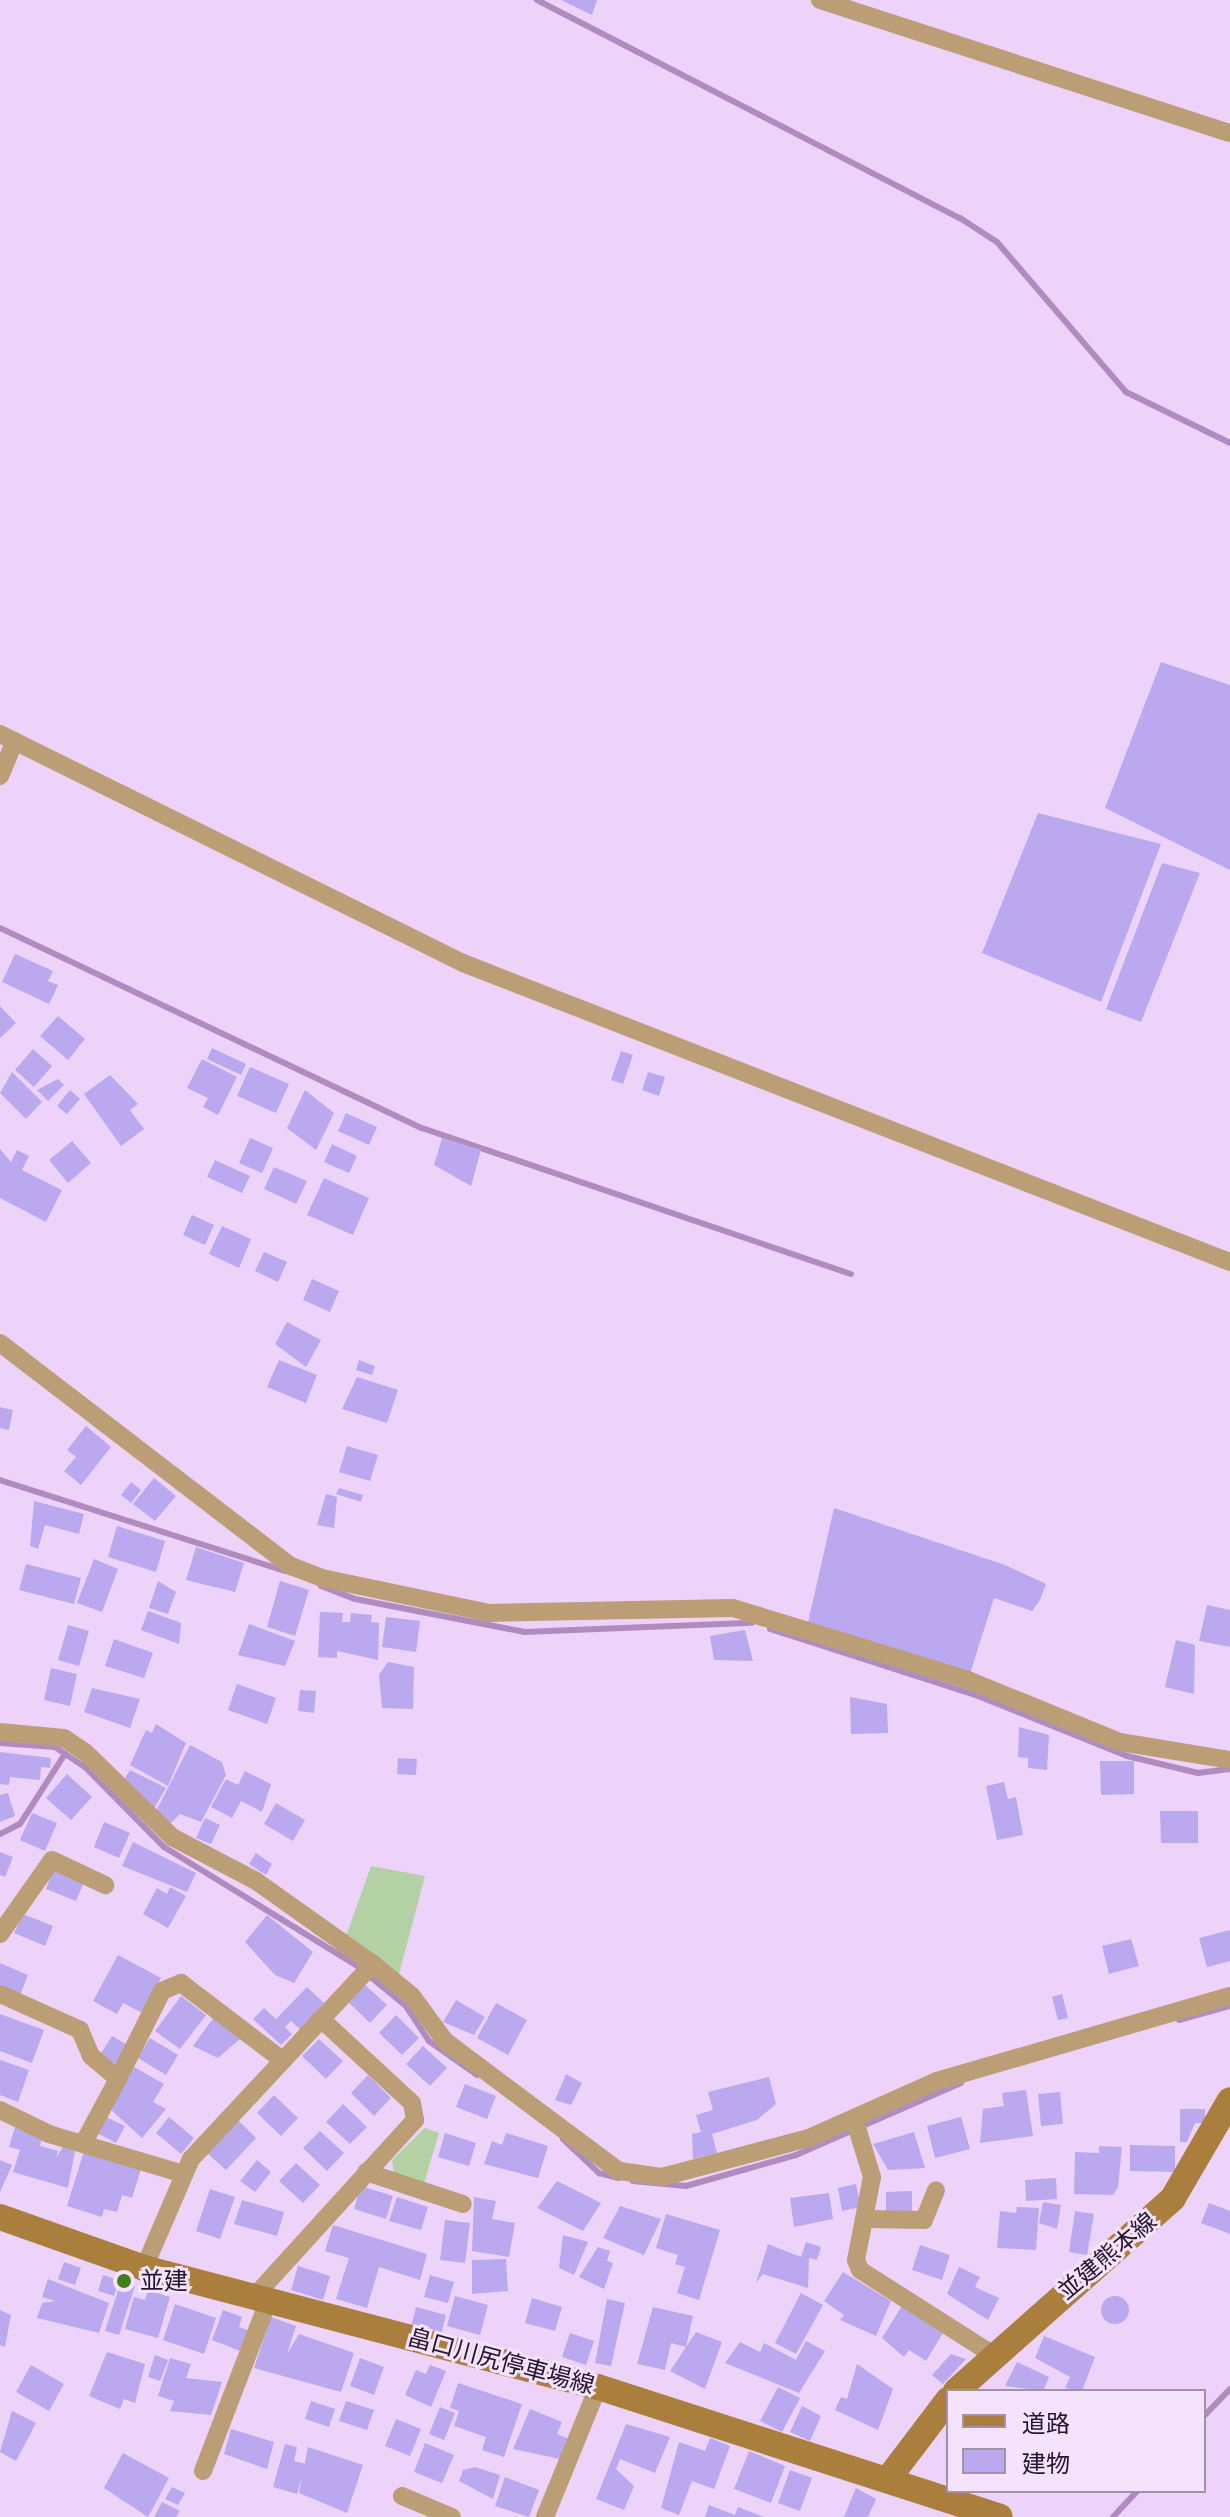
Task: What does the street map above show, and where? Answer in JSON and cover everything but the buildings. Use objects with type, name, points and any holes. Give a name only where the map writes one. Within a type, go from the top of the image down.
[{"type":"main road","name":"並建熊本線","points":[[958,2389],[992,2354],[1173,2198],[1230,2100]]},
{"type":"main road","name":"畠口川尻停車場線","points":[[0,2217],[144,2268],[598,2387],[1000,2517]]},
{"type":"main road","points":[[888,2479],[946,2403]]},
{"type":"street","points":[[820,0],[1230,133]]},
{"type":"street","points":[[0,776],[7,738],[463,963],[1230,1262]]},
{"type":"street","points":[[0,1343],[291,1566],[322,1578],[489,1613],[733,1608],[968,1680],[1120,1742],[1230,1760]]},
{"type":"street","points":[[0,1732],[64,1738],[172,1837],[256,1881],[366,1970],[412,1996],[445,2041],[619,2171],[662,2177],[809,2138],[937,2081],[1230,1996]]},
{"type":"street","points":[[0,1934],[52,1860],[105,1885]]},
{"type":"street","points":[[144,2268],[183,2174],[282,2060],[366,1970]]},
{"type":"street","points":[[83,2144],[162,1991],[181,1983],[282,2060]]},
{"type":"street","points":[[0,1994],[80,2030],[91,2056],[118,2079]]},
{"type":"street","points":[[203,2471],[260,2300],[366,2172],[415,2120],[412,2103],[321,2019]]},
{"type":"street","points":[[0,2110],[83,2144],[183,2174]]},
{"type":"street","points":[[854,2118],[872,2177],[868,2219],[856,2260],[860,2270],[992,2354]]},
{"type":"street","points":[[366,2172],[463,2204]]},
{"type":"street","points":[[868,2219],[924,2220],[936,2190]]},
{"type":"street","points":[[545,2517],[598,2387]]},
{"type":"street","points":[[402,2496],[452,2517]]},
{"type":"green space","points":[[371,1866],[425,1876],[398,1978],[345,1939]]},
{"type":"green space","points":[[425,2128],[439,2133],[424,2183],[394,2172],[392,2160]]},
{"type":"waterway","points":[[537,0],[960,218],[997,242],[1126,392],[1230,443]]},
{"type":"waterway","points":[[0,928],[422,1128],[851,1274]]},
{"type":"waterway","points":[[0,1480],[285,1571]]},
{"type":"waterway","points":[[321,1586],[355,1599],[524,1632],[752,1623]]},
{"type":"waterway","points":[[770,1629],[973,1694],[1127,1756],[1198,1773],[1230,1769]]},
{"type":"waterway","points":[[0,1743],[55,1747],[85,1767],[164,1847],[356,1965],[406,2006],[429,2041],[477,2075]]},
{"type":"waterway","points":[[0,1834],[20,1824],[65,1754]]},
{"type":"waterway","points":[[1179,2020],[1230,2006]]},
{"type":"waterway","points":[[633,2181],[686,2186],[796,2155],[961,2083]]},
{"type":"waterway","points":[[563,2139],[599,2173],[618,2178]]},
{"type":"waterway","points":[[1206,2414],[1230,2389]]},
{"type":"waterway","points":[[1113,2517],[1135,2493]]},
{"type":"place","name":"並建","points":[[124,2281]]}]
